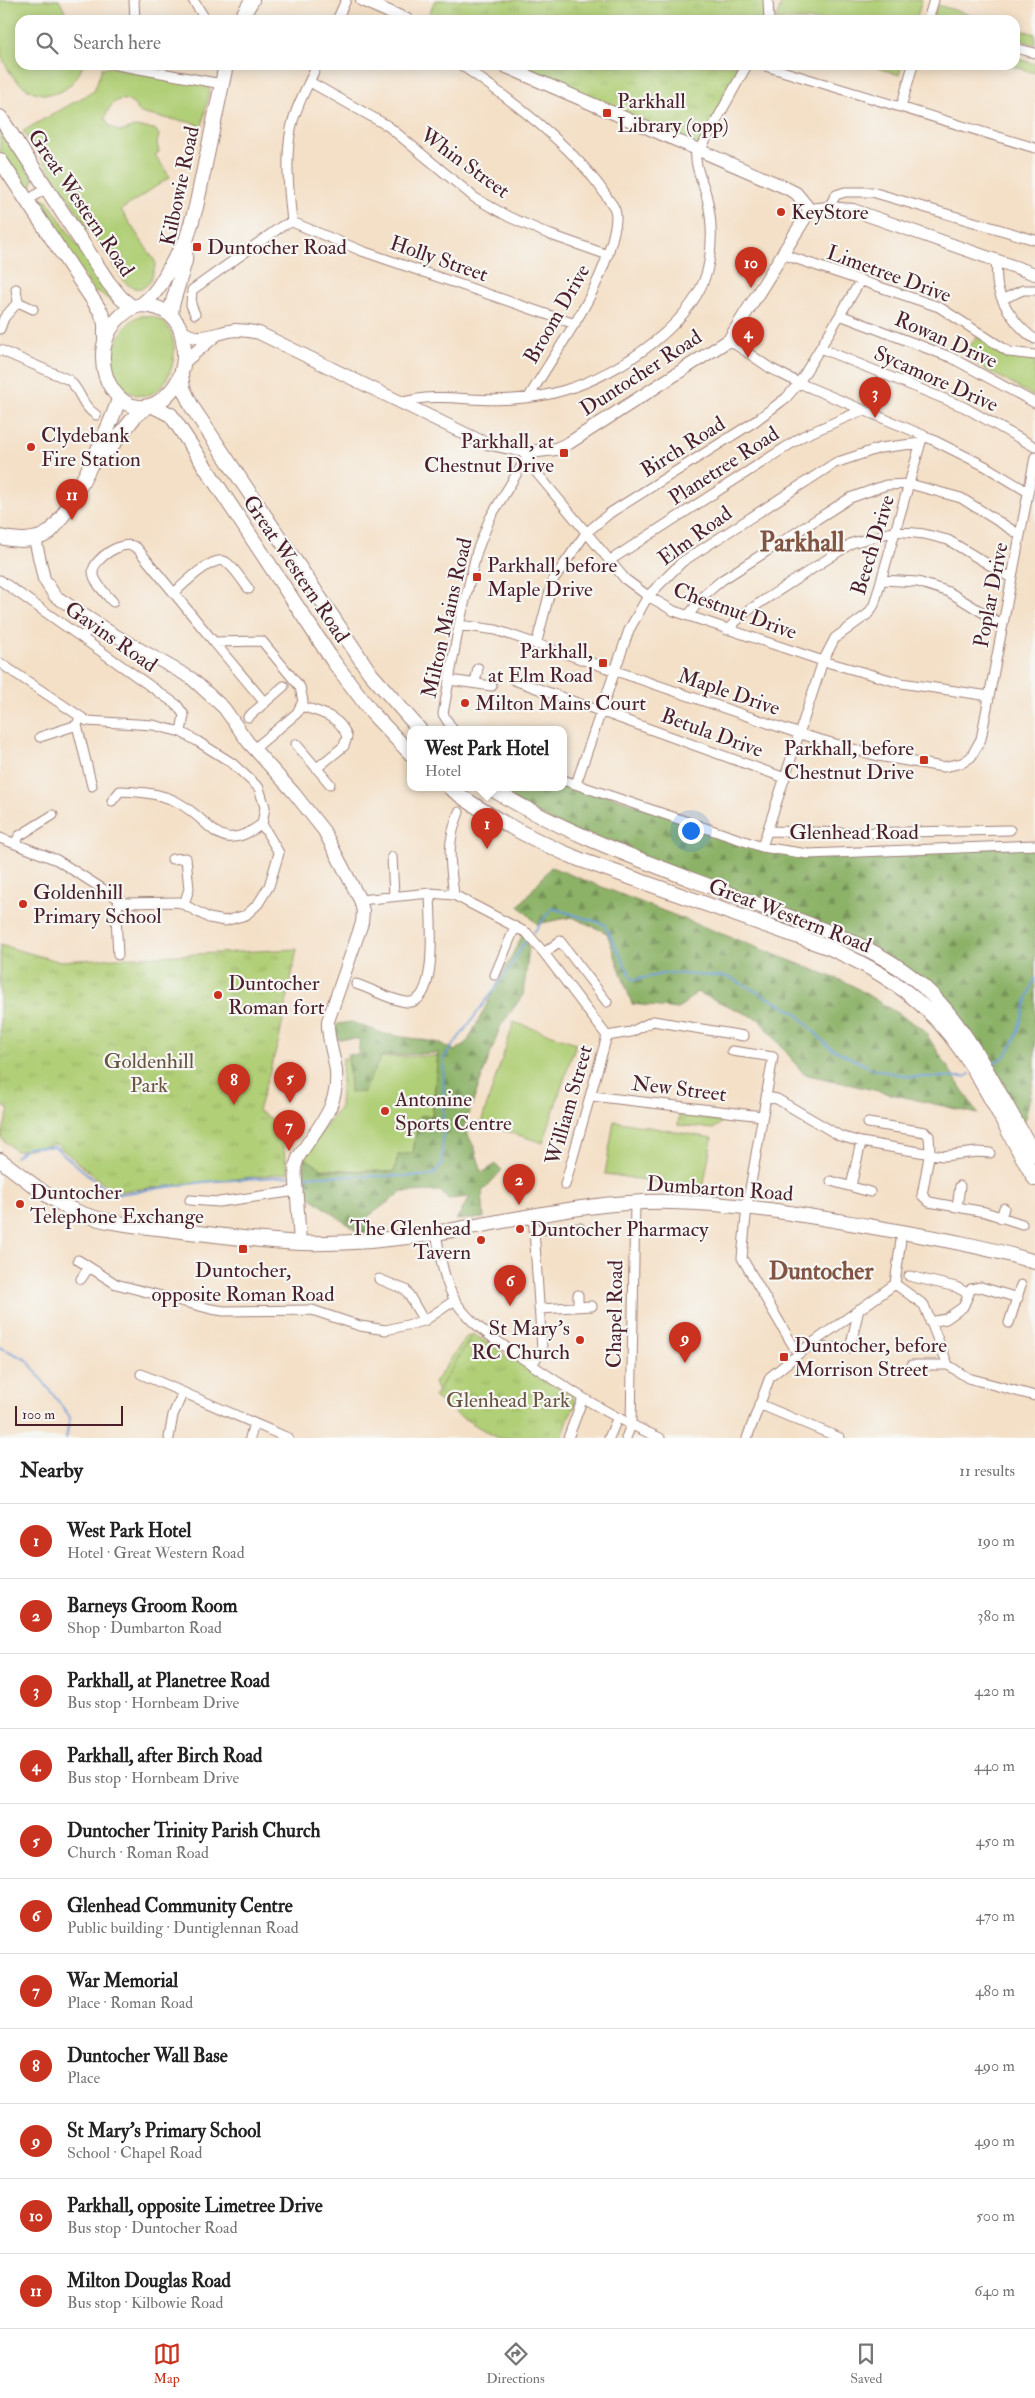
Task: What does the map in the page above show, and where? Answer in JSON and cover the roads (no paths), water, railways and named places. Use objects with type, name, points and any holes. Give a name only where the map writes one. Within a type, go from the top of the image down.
[{"type":"main road","points":[[243,15],[252,0]]},
{"type":"main road","name":"Kilbowie Road","points":[[171,315],[172,304],[185,261],[186,242],[196,207],[225,70]]},
{"type":"main road","name":"Great Western Road","points":[[0,117],[108,282],[120,298],[136,306]]},
{"type":"main road","name":"Great Western Road","points":[[0,160],[101,312],[105,323],[105,338]]},
{"type":"main road","points":[[150,407],[131,405],[119,398],[110,387],[104,374],[102,360],[105,338],[118,318],[157,291],[174,258],[186,242]]},
{"type":"main road","points":[[91,463],[109,449],[136,415],[172,391],[182,369],[182,330],[171,315],[157,307],[136,306]]},
{"type":"main road","name":"Great Western Road","points":[[182,369],[182,388],[192,407],[370,673],[416,726]]},
{"type":"main road","points":[[0,537],[25,540],[35,539],[49,533],[58,524],[91,463],[116,410],[119,398]]},
{"type":"main road","name":"Great Western Road","points":[[150,407],[171,415],[338,668],[373,714],[407,750]]},
{"type":"main road","name":"Great Western Road","points":[[455,791],[508,826],[569,855],[830,948],[862,963],[903,989],[927,1010],[972,1059]]},
{"type":"main road","name":"Great Western Road","points":[[495,791],[566,829],[829,932],[874,953],[904,972],[930,994],[955,1022],[972,1059],[1035,1179]]},
{"type":"main road","name":"Great Western Road","points":[[987,1085],[1029,1136],[1035,1155]]},
{"type":"main road","name":"Dumbarton Road","points":[[0,1160],[63,1205],[97,1218],[182,1230],[300,1242],[351,1242],[436,1233],[533,1214],[635,1203],[672,1202],[747,1206],[902,1232],[974,1246],[1035,1262]]},
{"type":"street","points":[[134,0],[135,15]]},
{"type":"street","points":[[193,0],[203,15]]},
{"type":"street","points":[[339,15],[346,0]]},
{"type":"street","points":[[362,0],[396,15]]},
{"type":"street","points":[[382,0],[400,15]]},
{"type":"street","points":[[768,0],[770,15]]},
{"type":"street","points":[[930,15],[934,0]]},
{"type":"street","points":[[1020,50],[1035,54]]},
{"type":"street","points":[[152,70],[222,84]]},
{"type":"street","points":[[195,314],[191,304],[192,290],[287,223],[292,222],[288,161],[291,128],[297,108],[316,70]]},
{"type":"street","name":"Broom Drive","points":[[400,404],[436,396],[490,400],[529,397],[599,282],[615,228],[615,210],[600,186],[559,143],[519,107],[468,70]]},
{"type":"street","points":[[513,70],[796,193],[810,210],[828,208],[853,210],[1035,274]]},
{"type":"street","points":[[529,397],[566,390],[605,373],[642,351],[682,318],[696,299],[705,281],[709,264],[712,222],[696,162],[698,151],[744,70]]},
{"type":"street","points":[[779,70],[1035,148]]},
{"type":"street","points":[[901,107],[912,70]]},
{"type":"street","name":"Whin Street","points":[[310,82],[388,126],[475,198],[509,217],[551,235],[608,255]]},
{"type":"street","points":[[27,201],[46,188]]},
{"type":"street","points":[[828,208],[836,195],[845,192],[872,192],[1035,240]]},
{"type":"street","name":"Duntocher Road","points":[[182,330],[193,336],[216,336],[236,330],[259,333],[400,404],[482,442],[528,456],[556,449],[569,443],[729,340],[810,210]]},
{"type":"street","name":"Holly Street","points":[[292,222],[362,251],[575,324]]},
{"type":"street","name":"Limetree Drive","points":[[782,254],[939,307],[1009,352],[1035,355]]},
{"type":"street","points":[[996,261],[998,289],[1017,323],[1035,339]]},
{"type":"street","name":"Birch Road","points":[[536,645],[553,580],[586,533],[610,513],[754,422],[786,398],[799,383],[861,280]]},
{"type":"street","points":[[16,289],[18,302]]},
{"type":"street","points":[[1003,299],[1023,290],[1035,290]]},
{"type":"street","points":[[18,302],[32,309]]},
{"type":"street","points":[[0,329],[2,317],[18,302]]},
{"type":"street","name":"Rowan Drive","points":[[840,314],[950,357],[1035,403]]},
{"type":"street","name":"Duntocher Road","points":[[182,369],[216,336]]},
{"type":"street","points":[[729,340],[770,368],[799,383],[985,466],[1028,492]]},
{"type":"street","name":"Sycamore Drive","points":[[820,348],[964,407],[1035,447]]},
{"type":"street","points":[[0,350],[68,380],[77,388],[86,409],[96,415]]},
{"type":"street","name":"Planetree Road","points":[[609,561],[803,436],[863,410]]},
{"type":"street","name":"Beech Drive","points":[[762,847],[823,661],[835,638],[868,614],[874,605],[910,484],[921,439]]},
{"type":"street","name":"Elm Road","points":[[576,784],[629,630],[648,596],[682,562],[835,463],[880,448],[921,439]]},
{"type":"street","name":"Chestnut Drive","points":[[528,456],[586,533],[625,579],[648,596],[674,611],[823,661],[901,683],[989,696]]},
{"type":"street","name":"Milton Mains Road","points":[[450,726],[443,714],[459,624],[477,551],[488,524],[528,456]]},
{"type":"street","name":"Poplar Drive","points":[[981,740],[1035,457]]},
{"type":"street","points":[[688,616],[704,596],[722,580],[850,498],[886,485],[910,484],[961,498],[1020,535]]},
{"type":"street","points":[[727,630],[746,612],[852,543],[896,531],[924,534],[948,540],[1012,578]]},
{"type":"street","points":[[35,539],[46,585],[64,603],[199,685],[224,708],[254,749],[294,793],[324,831],[360,900],[363,911],[362,923],[328,1021],[328,1035],[336,1070],[335,1096],[330,1110],[301,1152],[295,1167],[300,1242]]},
{"type":"street","points":[[113,602],[96,582],[93,572],[97,562],[124,544],[137,548],[265,703]]},
{"type":"street","points":[[174,593],[210,563],[218,560],[231,566],[249,590]]},
{"type":"street","name":"Gavins Road","points":[[0,580],[181,707],[184,715],[181,732]]},
{"type":"street","points":[[882,580],[918,582],[949,592],[1003,625]]},
{"type":"street","points":[[82,638],[94,621]]},
{"type":"street","name":"Maple Drive","points":[[459,624],[496,630],[614,672],[800,734],[878,756],[943,767],[962,763],[970,757],[981,740]]},
{"type":"street","points":[[214,642],[257,640],[265,643],[300,687],[303,701],[301,706],[291,719],[254,749]]},
{"type":"street","points":[[0,664],[77,718],[90,722],[138,723],[181,732],[219,754],[254,782],[262,793],[265,801],[262,824],[277,848],[279,857],[269,886],[258,904],[246,915],[225,921],[209,918],[184,904],[171,902],[132,904],[119,900],[57,860],[0,838]]},
{"type":"street","points":[[476,683],[478,668]]},
{"type":"street","points":[[449,680],[492,686]]},
{"type":"street","name":"Betula Drive","points":[[514,680],[602,710],[785,778]]},
{"type":"street","points":[[248,717],[284,686]]},
{"type":"street","points":[[301,706],[332,717],[347,737],[344,746],[317,768]]},
{"type":"street","points":[[40,737],[77,718]]},
{"type":"street","points":[[77,718],[92,786]]},
{"type":"street","points":[[296,744],[330,784]]},
{"type":"street","name":"Glenhead Road","points":[[567,781],[762,847],[808,854],[1035,845]]},
{"type":"street","points":[[112,801],[120,790],[165,797],[186,807],[216,832],[227,838],[236,839],[247,836],[262,824]]},
{"type":"street","points":[[454,895],[449,852],[451,832],[459,812]]},
{"type":"street","points":[[15,844],[19,836],[53,816]]},
{"type":"street","points":[[767,831],[852,833],[1010,830]]},
{"type":"street","points":[[392,857],[394,895]]},
{"type":"street","points":[[172,859],[186,858],[189,889],[184,904]]},
{"type":"street","points":[[356,984],[407,1002],[416,1002],[422,997],[430,973],[430,894]]},
{"type":"street","points":[[360,900],[394,895],[454,895],[527,933],[607,1036],[631,1032],[653,1021],[744,1036]]},
{"type":"street","points":[[118,955],[116,915],[119,900]]},
{"type":"street","points":[[495,975],[515,928]]},
{"type":"street","points":[[544,953],[560,941],[607,1002]]},
{"type":"street","name":"William Street","points":[[565,1184],[592,1096],[607,1036]]},
{"type":"street","points":[[732,1050],[773,1057],[747,1206],[742,1258],[798,1354]]},
{"type":"street","name":"New Street","points":[[592,1096],[762,1116]]},
{"type":"street","points":[[766,1097],[777,1099],[840,1136],[861,1142],[930,1154],[990,1153]]},
{"type":"street","points":[[868,1123],[925,1132],[931,1141],[922,1195],[929,1202],[985,1212],[1022,1224]]},
{"type":"street","points":[[851,1186],[861,1142]]},
{"type":"street","points":[[831,1181],[870,1192]]},
{"type":"street","points":[[957,1207],[960,1186]]},
{"type":"street","points":[[190,1200],[219,1202],[297,1188]]},
{"type":"street","name":"Chapel Road","points":[[626,1438],[630,1425],[635,1203]]},
{"type":"street","points":[[1001,1218],[1004,1208]]},
{"type":"street","points":[[532,1365],[542,1349],[533,1214]]},
{"type":"street","points":[[535,1230],[580,1228]]},
{"type":"street","points":[[747,1438],[770,1378],[807,1346],[895,1284],[902,1232]]},
{"type":"street","points":[[436,1233],[443,1268],[455,1300],[481,1330],[582,1398],[617,1419],[660,1438]]},
{"type":"street","points":[[78,1260],[116,1284],[210,1309],[224,1311],[312,1310],[360,1326],[386,1330],[424,1321],[455,1300]]},
{"type":"street","points":[[81,1279],[89,1267]]},
{"type":"street","points":[[909,1276],[956,1287],[968,1293]]},
{"type":"street","points":[[379,1279],[406,1290],[424,1321]]},
{"type":"street","points":[[895,1284],[924,1305],[948,1365]]},
{"type":"street","points":[[1009,1323],[1022,1285]]},
{"type":"street","points":[[930,1322],[946,1319],[963,1307],[971,1289],[980,1287],[1018,1298]]},
{"type":"street","points":[[578,1295],[578,1306]]},
{"type":"street","points":[[539,1308],[592,1306]]},
{"type":"street","points":[[807,1346],[848,1348],[851,1344],[859,1309]]},
{"type":"street","points":[[912,1364],[948,1365],[968,1378],[1035,1396]]},
{"type":"street","points":[[140,1374],[288,1438]]},
{"type":"street","points":[[169,1438],[173,1415],[183,1392]]},
{"type":"street","points":[[568,1438],[582,1398]]},
{"type":"street","points":[[759,1404],[840,1438]]},
{"type":"street","points":[[610,1438],[617,1419]]},
{"type":"street","points":[[250,1438],[254,1423]]},
{"type":"waterway","points":[[534,932],[552,908],[604,924],[633,980],[668,973],[729,977],[795,1012],[829,1047],[873,1069],[911,1077],[965,1077],[970,1074]]},
{"type":"waterway","points":[[300,1176],[432,1176],[442,1164],[444,1058],[509,969],[526,940]]},
{"type":"waterway","points":[[990,1064],[1003,1058],[1015,1039],[1027,998],[1035,979]]},
{"type":"waterway","points":[[15,1157],[28,1147],[55,1147],[112,1195],[203,1182],[290,1176]]},
{"type":"waterway","points":[[0,1347],[27,1360],[70,1417],[66,1438]]},
{"type":"place","name":"Parkhall Library (opp)","points":[[607,113]]},
{"type":"place","name":"KeyStore","points":[[781,212]]},
{"type":"place","name":"Duntocher Road","points":[[197,247]]},
{"type":"place","name":"Parkhall, opposite Limetree Drive","points":[[751,288]]},
{"type":"place","name":"Parkhall, after Birch Road","points":[[748,358]]},
{"type":"place","name":"Parkhall, at Planetree Road","points":[[875,418]]},
{"type":"place","name":"Clydebank Fire Station","points":[[31,447]]},
{"type":"place","name":"Parkhall, at Chestnut Drive","points":[[564,453]]},
{"type":"place","name":"Milton Douglas Road","points":[[72,520]]},
{"type":"place","name":"Parkhall, before Maple Drive","points":[[477,577]]},
{"type":"place","name":"Parkhall, at Elm Road","points":[[603,663]]},
{"type":"place","name":"Milton Mains Court","points":[[465,703]]},
{"type":"place","name":"Parkhall, before Chestnut Drive","points":[[924,760]]},
{"type":"place","name":"West Park Hotel","points":[[487,849]]},
{"type":"place","name":"Goldenhill Primary School","points":[[23,904]]},
{"type":"place","name":"Duntocher Roman fort","points":[[218,995]]},
{"type":"place","name":"Duntocher Trinity Parish Church","points":[[290,1103]]},
{"type":"place","name":"Duntocher Wall Base","points":[[234,1105]]},
{"type":"place","name":"Antonine Sports Centre","points":[[385,1111]]},
{"type":"place","name":"War Memorial","points":[[289,1151]]},
{"type":"place","name":"Duntocher Telephone Exchange","points":[[20,1204]]},
{"type":"place","name":"Barneys Groom Room","points":[[519,1205]]},
{"type":"place","name":"Duntocher Pharmacy","points":[[520,1229]]},
{"type":"place","name":"The Glenhead Tavern","points":[[481,1240]]},
{"type":"place","name":"Duntocher, opposite Roman Road","points":[[243,1249]]},
{"type":"place","name":"Glenhead Community Centre","points":[[510,1306]]},
{"type":"place","name":"St Mary's RC Church","points":[[580,1340]]},
{"type":"place","name":"Duntocher, before Morrison Street","points":[[784,1357]]},
{"type":"place","name":"St Mary's Primary School","points":[[685,1363]]},
{"type":"district","name":"Parkhall","points":[[802,543]]},
{"type":"district","name":"Duntocher","points":[[821,1271]]},
{"type":"park label","name":"Goldenhill Park","points":[[149,1073]]},
{"type":"park label","name":"Glenhead Park","points":[[508,1400]]}]
